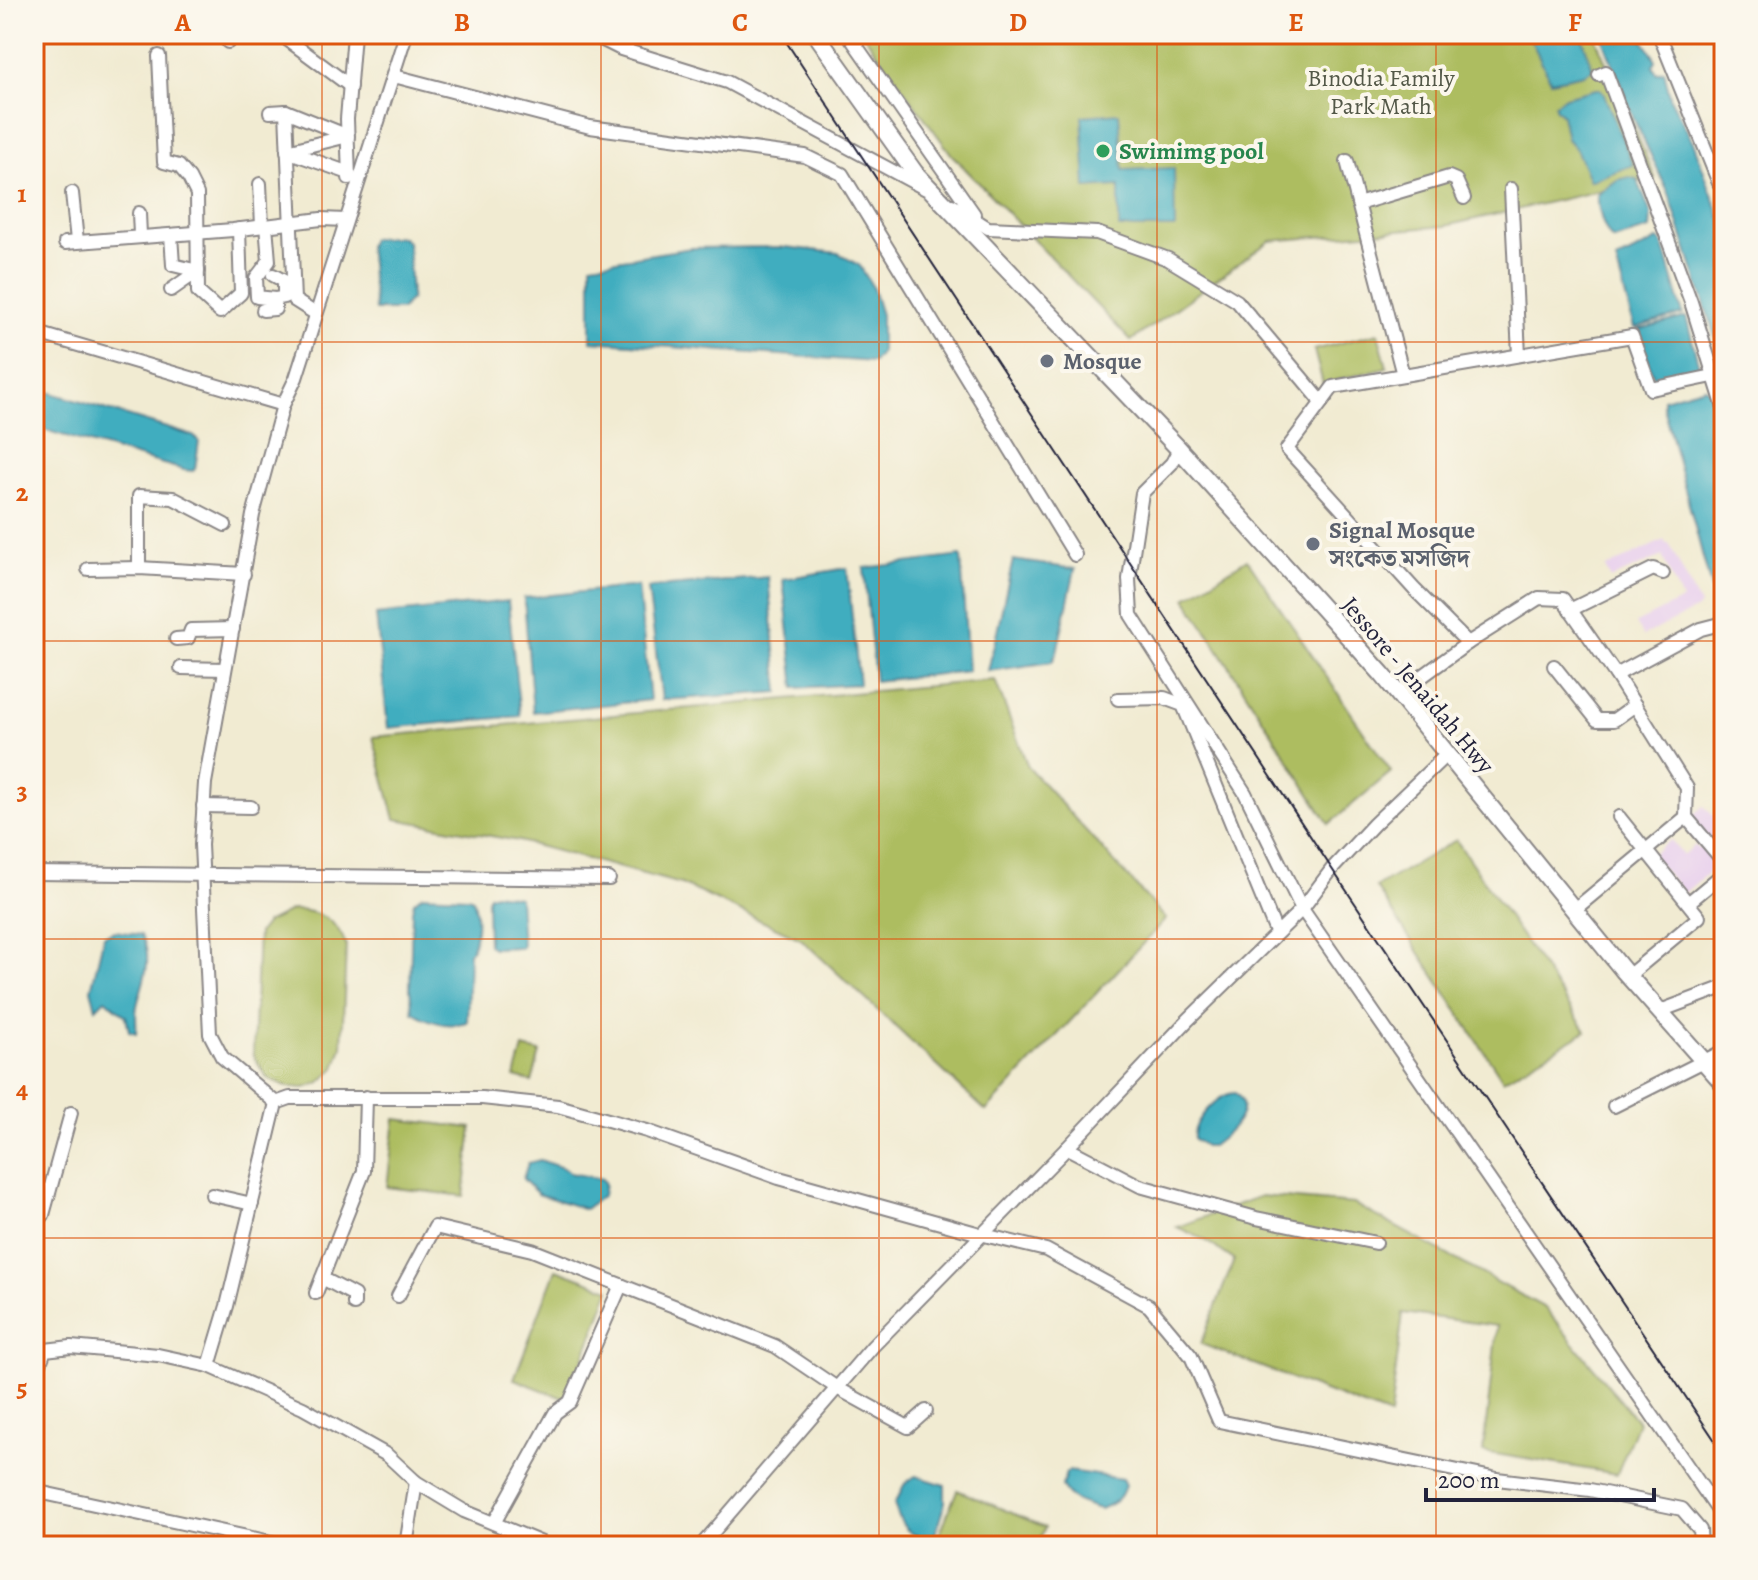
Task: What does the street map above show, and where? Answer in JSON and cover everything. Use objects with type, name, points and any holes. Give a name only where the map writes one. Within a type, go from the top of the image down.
[{"type":"highway","name":"Jessore - Jenaidah Hwy","points":[[816,34],[915,173],[1179,449],[1398,694],[1628,976],[1724,1084]]},
{"type":"street","points":[[280,34],[350,86]]},
{"type":"street","points":[[350,206],[348,136],[354,34]]},
{"type":"street","points":[[276,1103],[222,1057],[210,1034],[201,845],[203,806],[253,515],[283,405],[296,378],[406,34]]},
{"type":"street","points":[[591,34],[621,49],[727,82],[932,192],[988,228],[1097,233],[1168,259],[1237,301],[1322,402]]},
{"type":"street","points":[[621,49],[622,34]]},
{"type":"street","points":[[848,34],[974,214]]},
{"type":"street","points":[[1659,34],[1719,183],[1724,182]]},
{"type":"street","points":[[159,56],[164,162],[179,166],[197,194],[198,292],[220,312],[241,293],[239,229]]},
{"type":"street","points":[[1599,75],[1606,72],[1626,124],[1691,302],[1724,408]]},
{"type":"street","points":[[394,76],[590,127],[805,156],[842,174],[1075,555]]},
{"type":"street","points":[[270,112],[286,111],[348,136]]},
{"type":"street","points":[[286,111],[294,300],[316,314]]},
{"type":"street","points":[[287,151],[348,136]]},
{"type":"street","points":[[287,151],[349,173]]},
{"type":"street","points":[[1347,161],[1403,375]]},
{"type":"street","points":[[1358,204],[1449,177],[1456,180],[1464,198]]},
{"type":"street","points":[[257,297],[256,278],[269,261],[260,184]]},
{"type":"street","points":[[1511,189],[1519,355]]},
{"type":"street","points":[[72,193],[71,242],[346,220]]},
{"type":"street","points":[[139,213],[140,235]]},
{"type":"street","points":[[171,235],[173,265],[198,271]]},
{"type":"street","points":[[171,290],[198,271]]},
{"type":"street","points":[[238,297],[284,297],[284,281],[273,275]]},
{"type":"street","points":[[263,310],[275,309],[275,299]]},
{"type":"street","points":[[34,332],[283,405]]},
{"type":"street","points":[[1468,643],[1414,589],[1287,449],[1333,387],[1632,336],[1651,389],[1713,376]]},
{"type":"street","points":[[1179,449],[1172,463],[1142,493],[1129,579],[1131,615],[1245,793],[1302,909],[1724,1519]]},
{"type":"street","points":[[139,568],[139,496],[173,498],[225,525]]},
{"type":"street","points":[[88,569],[139,568],[244,574]]},
{"type":"street","points":[[1570,610],[1653,569],[1663,573]]},
{"type":"street","points":[[1398,694],[1468,643],[1539,598],[1563,599],[1616,675],[1687,788],[1686,817],[1724,862]]},
{"type":"street","points":[[1616,675],[1701,629],[1724,623]]},
{"type":"street","points":[[176,639],[188,638],[191,630],[233,629]]},
{"type":"street","points":[[1554,666],[1597,720],[1614,720],[1635,705]]},
{"type":"street","points":[[181,668],[225,669]]},
{"type":"street","points":[[1118,699],[1164,698],[1183,705],[1276,932]]},
{"type":"street","points":[[701,1546],[873,1346],[1188,1020],[1302,909],[1332,869],[1374,824],[1446,755]]},
{"type":"street","points":[[203,806],[251,807]]},
{"type":"street","points":[[1619,817],[1699,917],[1628,976]]},
{"type":"street","points":[[1574,910],[1686,817]]},
{"type":"street","points":[[34,873],[609,879]]},
{"type":"street","points":[[1688,903],[1724,873]]},
{"type":"street","points":[[1660,1011],[1724,987]]},
{"type":"street","points":[[1614,1106],[1724,1051]]},
{"type":"street","points":[[316,1293],[364,1171],[366,1097]]},
{"type":"street","points":[[276,1103],[290,1098],[482,1098],[558,1106],[647,1131],[779,1178],[1046,1250],[1149,1306],[1191,1356],[1219,1421],[1497,1479],[1590,1490],[1682,1509],[1700,1530],[1701,1546]]},
{"type":"street","points":[[209,1366],[276,1103]]},
{"type":"street","points":[[34,1224],[43,1215],[71,1113]]},
{"type":"street","points":[[1067,1148],[1140,1186],[1256,1218],[1376,1243]]},
{"type":"street","points":[[212,1195],[252,1204]]},
{"type":"street","points":[[398,1296],[435,1227],[532,1250],[775,1346],[837,1388],[908,1427],[926,1411]]},
{"type":"street","points":[[322,1278],[354,1295],[354,1304]]},
{"type":"street","points":[[494,1523],[555,1413],[570,1402],[621,1285]]},
{"type":"street","points":[[34,1342],[45,1350],[71,1347],[158,1355],[209,1366],[317,1416],[387,1455],[416,1482],[464,1511],[549,1546]]},
{"type":"street","points":[[34,1379],[45,1350]]},
{"type":"street","points":[[406,1546],[416,1482]]},
{"type":"street","points":[[34,1491],[289,1546]]},
{"type":"shaded area","points":[[1664,540],[1666,544],[1669,543],[1700,606],[1643,636],[1636,623],[1682,600],[1662,556],[1611,579],[1605,568]]},
{"type":"shaded area","points":[[1704,806],[1713,816],[1718,812],[1724,819],[1724,850],[1709,860],[1715,867],[1684,893],[1651,855],[1670,840],[1683,855],[1695,845],[1698,849],[1704,844],[1692,816]]},
{"type":"green space","name":"Binodia Family Park Math","points":[[863,34],[1594,34],[1655,178],[1445,226],[1270,241],[1131,341],[952,155]]},
{"type":"green space","points":[[1378,333],[1387,367],[1323,384],[1314,350]]},
{"type":"green space","points":[[1247,559],[1391,772],[1329,824],[1186,598]]},
{"type":"green space","points":[[995,680],[1028,767],[1166,919],[986,1111],[801,939],[681,884],[519,841],[395,819],[373,737]]},
{"type":"green space","points":[[1456,840],[1586,1031],[1503,1080],[1376,887]]},
{"type":"green space","points":[[292,910],[318,914],[332,922],[346,945],[342,1047],[335,1068],[319,1083],[305,1088],[288,1087],[267,1078],[253,1055],[258,933],[266,923]]},
{"type":"green space","points":[[523,1048],[540,1052],[532,1082],[515,1077]]},
{"type":"green space","points":[[395,1119],[472,1128],[464,1196],[387,1187]]},
{"type":"green space","points":[[1261,1196],[1354,1204],[1545,1308],[1638,1422],[1617,1474],[1483,1452],[1497,1326],[1403,1313],[1390,1416],[1201,1344],[1234,1260],[1203,1239],[1177,1227]]},
{"type":"green space","points":[[556,1269],[610,1289],[568,1400],[514,1379]]},
{"type":"green space","points":[[957,1490],[1045,1527],[1037,1546],[935,1546]]},
{"type":"water","points":[[1528,34],[1581,34],[1593,69],[1551,81]]},
{"type":"water","points":[[1601,34],[1639,34],[1656,60],[1653,66],[1657,73],[1664,71],[1671,100],[1694,144],[1724,227],[1724,365],[1669,194],[1634,119]]},
{"type":"water","points":[[1596,89],[1603,92],[1633,165],[1590,181],[1576,149],[1567,139],[1562,115],[1555,104],[1565,97]]},
{"type":"water","points":[[1119,113],[1123,170],[1174,168],[1175,228],[1119,228],[1119,186],[1086,188],[1082,116]]},
{"type":"water","points":[[1637,179],[1651,214],[1650,229],[1613,240],[1606,231],[1597,195],[1617,180]]},
{"type":"water","points":[[402,237],[408,242],[411,299],[401,310],[375,310],[368,245],[371,239]]},
{"type":"water","points":[[1657,240],[1663,245],[1683,314],[1634,328],[1616,261]]},
{"type":"water","points":[[785,247],[838,253],[860,266],[872,286],[881,315],[881,352],[873,362],[591,341],[591,264],[691,248]]},
{"type":"water","points":[[1686,317],[1700,370],[1655,380],[1637,330]]},
{"type":"water","points":[[1706,387],[1712,395],[1724,438],[1724,606],[1713,595],[1663,406],[1663,399]]},
{"type":"water","points":[[45,391],[193,436],[199,441],[195,469],[184,470],[34,427],[34,414]]},
{"type":"water","points":[[961,556],[968,671],[875,681],[864,568]]},
{"type":"water","points":[[1013,560],[1075,569],[1057,652],[1052,662],[988,671]]},
{"type":"water","points":[[847,568],[859,684],[795,688],[783,579]]},
{"type":"water","points":[[768,577],[779,692],[662,700],[648,588]]},
{"type":"water","points":[[638,586],[650,700],[533,712],[524,598]]},
{"type":"water","points":[[508,601],[520,716],[388,728],[376,615]]},
{"type":"water","points":[[495,893],[519,897],[522,947],[493,948],[488,945],[487,899]]},
{"type":"water","points":[[422,895],[473,899],[476,926],[469,953],[467,1022],[439,1023],[413,1012],[410,990],[412,911],[414,902]]},
{"type":"water","points":[[115,931],[141,935],[147,953],[146,971],[136,1009],[136,1033],[129,1031],[126,1016],[105,999],[96,1008],[91,990],[104,935]]},
{"type":"water","points":[[1235,1093],[1242,1107],[1231,1129],[1212,1146],[1205,1146],[1194,1139],[1197,1125],[1207,1110],[1221,1098]]},
{"type":"water","points":[[540,1160],[570,1173],[602,1179],[605,1184],[603,1195],[585,1209],[538,1194],[523,1179],[528,1163]]},
{"type":"water","points":[[1069,1471],[1122,1479],[1125,1485],[1116,1500],[1100,1509],[1069,1496],[1062,1486]]},
{"type":"water","points":[[916,1476],[945,1485],[945,1502],[933,1541],[907,1530],[894,1503],[906,1482]]},
{"type":"railway","points":[[781,34],[1332,869],[1724,1454]]},
{"type":"place","name":"Swimimg pool","points":[[1103,151]]},
{"type":"place","name":"Mosque","points":[[1047,361]]},
{"type":"place","name":"Signal Mosque সংকেত মসজিদ","points":[[1313,544]]}]
